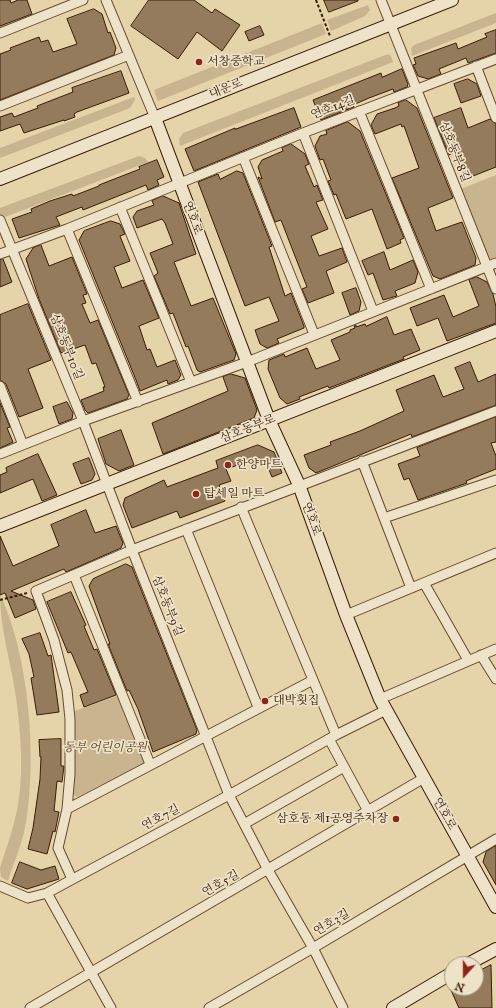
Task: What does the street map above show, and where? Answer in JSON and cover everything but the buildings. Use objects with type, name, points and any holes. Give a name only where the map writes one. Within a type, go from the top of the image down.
[{"type":"street","points":[[0,33],[83,0]]},
{"type":"street","points":[[106,0],[155,118]]},
{"type":"street","name":"삼호동부8길","points":[[381,0],[416,90],[492,265],[496,289]]},
{"type":"street","name":"대운로","points":[[0,179],[452,0]]},
{"type":"street","points":[[0,106],[129,55]]},
{"type":"street","name":"연호14길","points":[[0,254],[67,229],[179,182],[303,133],[496,59]]},
{"type":"street","points":[[476,66],[496,118]]},
{"type":"street","points":[[359,111],[431,288]]},
{"type":"street","name":"연호로","points":[[155,118],[247,362],[270,420],[299,485],[346,615],[380,699],[496,907]]},
{"type":"street","points":[[303,133],[373,311]]},
{"type":"street","points":[[243,157],[314,334]]},
{"type":"street","points":[[120,207],[191,382]]},
{"type":"street","name":"삼호동부10길","points":[[0,220],[83,421],[107,484]]},
{"type":"street","points":[[67,229],[138,402]]},
{"type":"street","points":[[0,454],[83,421],[247,362],[314,334],[492,265]]},
{"type":"street","name":"삼호동부로","points":[[0,526],[496,331]]},
{"type":"street","points":[[0,386],[23,445]]},
{"type":"street","points":[[72,879],[58,848],[67,809],[70,719],[66,690],[54,640],[36,591],[132,550],[241,507],[496,411]]},
{"type":"street","points":[[362,461],[411,588]]},
{"type":"street","points":[[384,518],[496,480]]},
{"type":"street","name":"삼호동부9길","points":[[107,484],[229,795],[268,870],[313,948],[344,1008]]},
{"type":"street","points":[[241,507],[313,680],[332,737],[344,767],[368,811]]},
{"type":"street","points":[[186,529],[258,707]]},
{"type":"street","points":[[346,615],[496,553]]},
{"type":"street","points":[[74,575],[150,764]]},
{"type":"street","points":[[424,582],[468,660]]},
{"type":"street","points":[[380,699],[496,649]]},
{"type":"street","points":[[481,655],[496,679]]},
{"type":"street","points":[[67,809],[258,707],[313,680]]},
{"type":"street","name":"연호7길","points":[[0,886],[28,898],[47,893],[229,795],[332,737],[386,710]]},
{"type":"street","points":[[244,824],[344,767]]},
{"type":"street","name":"연호5길","points":[[30,1008],[92,974],[424,778]]},
{"type":"street","name":"연호3길","points":[[208,1008],[313,948],[496,839]]},
{"type":"street","points":[[47,893],[111,1008]]},
{"type":"street","points":[[483,956],[496,949]]},
{"type":"street","points":[[393,1008],[444,979]]},
{"type":"path","points":[[316,0],[334,47]]},
{"type":"path","points":[[0,600],[36,591]]},
{"type":"green space","points":[[368,5],[370,10],[365,16],[331,31],[327,20]]},
{"type":"green space","points":[[496,13],[496,23],[412,56],[411,48],[414,45]]},
{"type":"green space","points":[[322,23],[326,34],[158,101],[154,90]]},
{"type":"green space","points":[[388,54],[391,56],[393,62],[180,146],[179,139],[183,133]]},
{"type":"green space","points":[[134,97],[135,100],[130,108],[0,158],[0,148]]},
{"type":"green space","points":[[139,156],[145,158],[148,162],[0,219],[0,208]]},
{"type":"green space","points":[[496,175],[496,258],[489,261],[461,189]]},
{"type":"green space","points":[[0,594],[10,619],[18,646],[24,676],[28,706],[31,767],[25,829],[8,881],[1,877],[0,868],[18,804],[21,758],[16,697],[4,633],[0,607]]},
{"type":"green space","name":"동부 어린이공원","points":[[117,696],[144,763],[77,797],[72,794],[75,754],[72,712]]},
{"type":"place","name":"서창중학교","points":[[199,62]]},
{"type":"place","name":"한양마트","points":[[228,465]]},
{"type":"place","name":"탑세일 마트","points":[[196,494]]},
{"type":"place","name":"대박횟집","points":[[265,701]]},
{"type":"place","name":"삼호동 제1공영주차장","points":[[396,819]]}]
